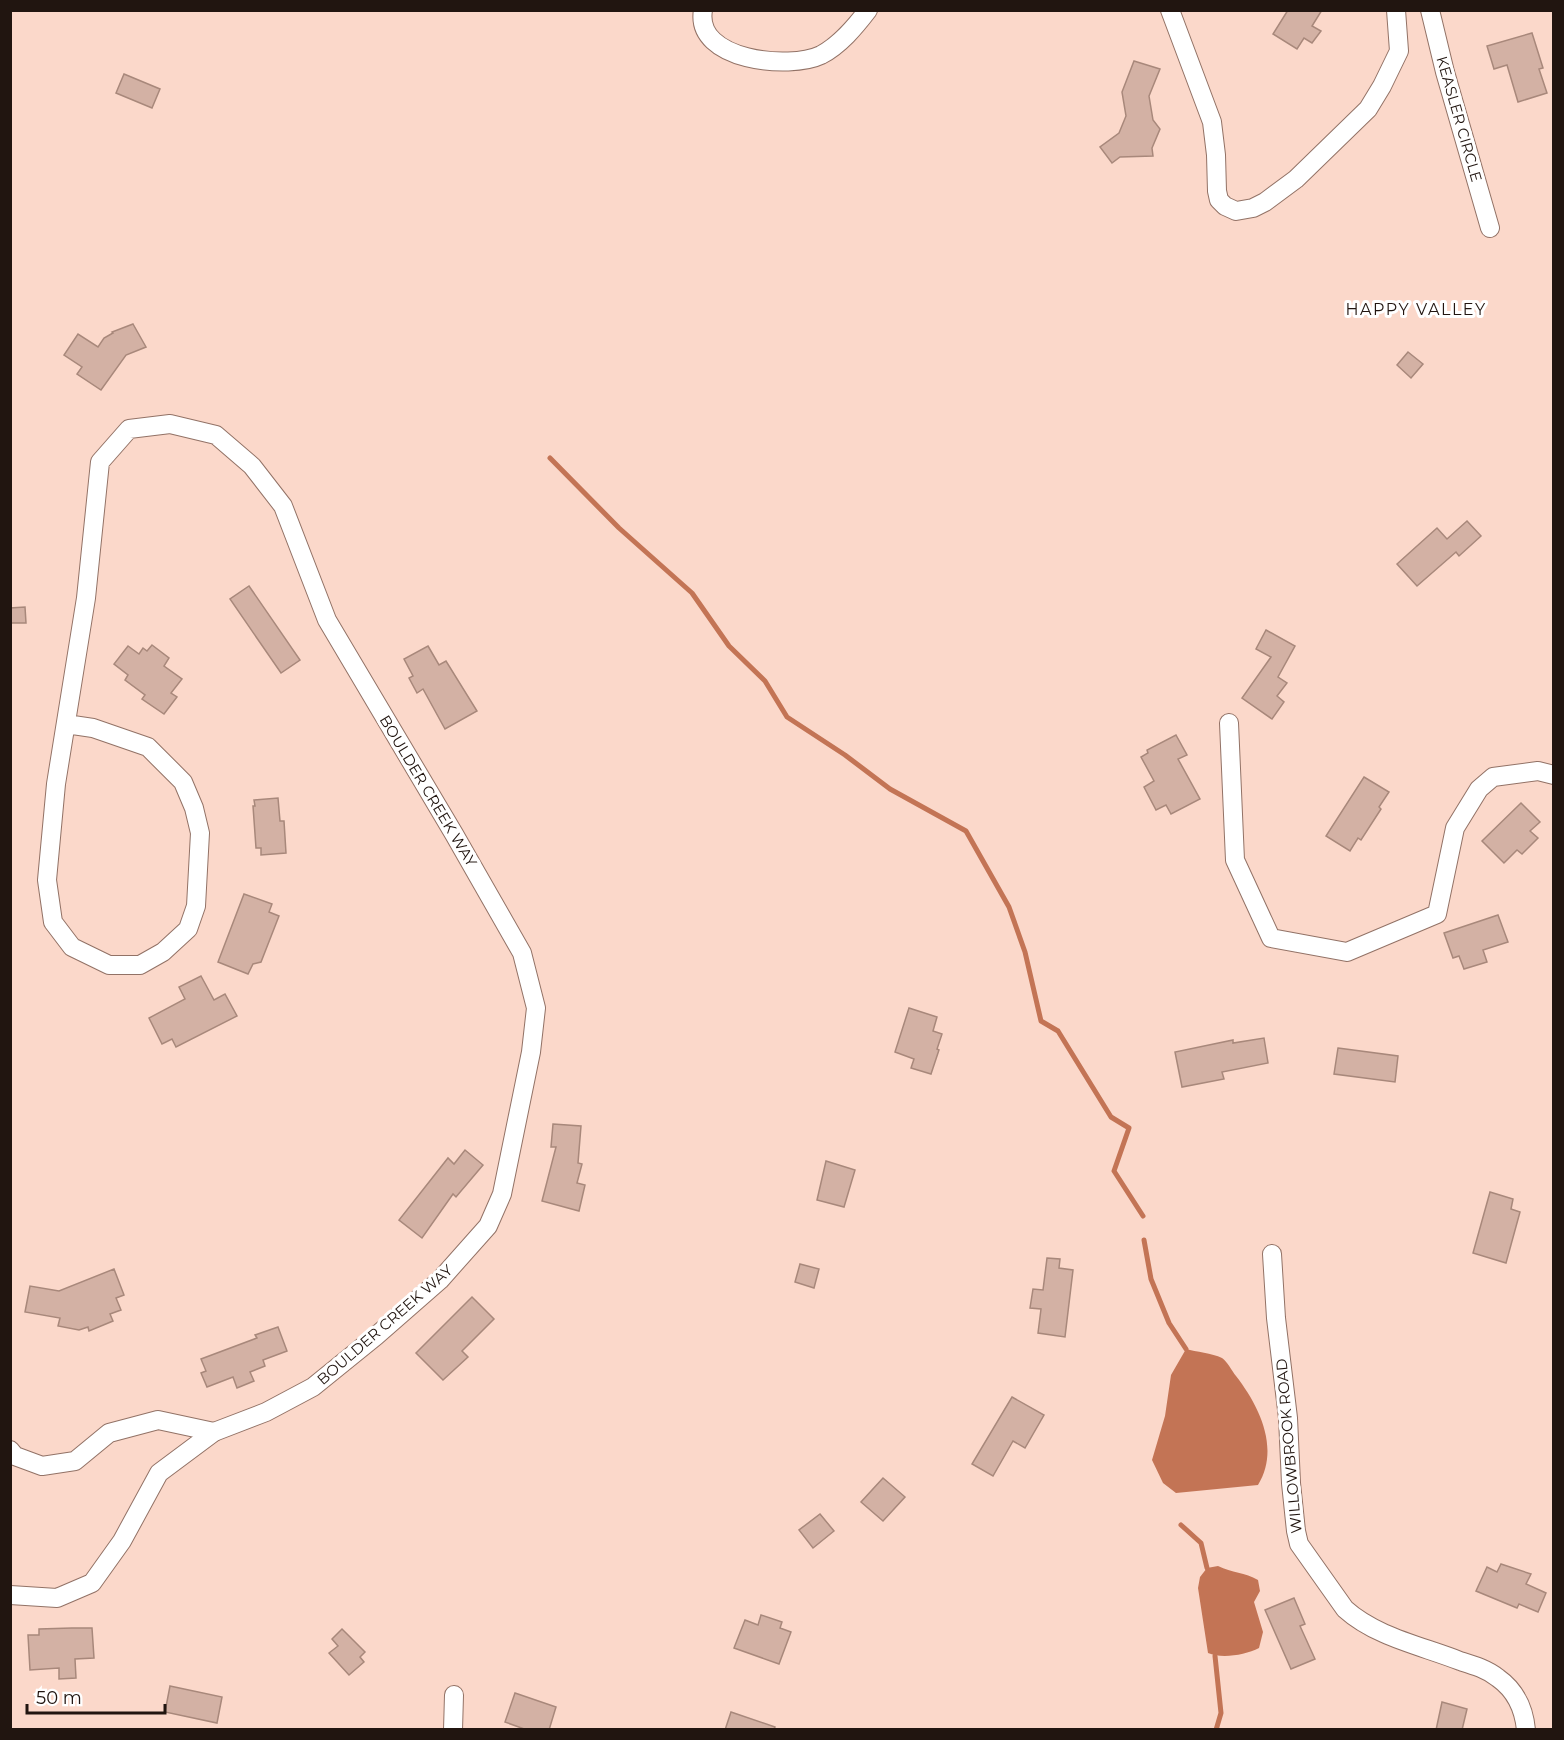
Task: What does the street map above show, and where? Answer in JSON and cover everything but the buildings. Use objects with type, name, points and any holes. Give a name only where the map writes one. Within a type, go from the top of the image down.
[{"type":"street","points":[[703,10],[703,24],[707,33],[712,41],[721,48],[753,58],[791,61],[809,59],[828,50],[856,26],[868,10]]},
{"type":"street","points":[[1170,10],[1212,122],[1217,191],[1225,206],[1236,211],[1259,205],[1296,179],[1368,109],[1399,51],[1396,10]]},
{"type":"street","name":"KEASLER CIRCLE","points":[[1430,10],[1445,72],[1490,228]]},
{"type":"street","name":"BOULDER CREEK WAY","points":[[10,1595],[57,1598],[92,1583],[122,1542],[159,1473],[214,1432],[266,1413],[313,1387],[440,1280],[488,1226],[502,1194],[531,1052],[536,1008],[522,954],[327,620],[283,506],[252,466],[216,435],[170,424],[129,429],[100,462],[86,598],[56,784],[47,880],[53,922],[72,947],[109,965],[140,964],[163,952],[188,928],[196,906],[200,832],[194,808],[183,782],[148,747],[93,728],[66,724]]},
{"type":"street","points":[[1230,723],[1235,860],[1271,938],[1347,952],[1437,914],[1455,828],[1479,789],[1493,777],[1538,771],[1554,775]]},
{"type":"street","name":"WILLOWBROOK ROAD","points":[[1272,1254],[1276,1318],[1288,1418],[1291,1483],[1299,1544],[1352,1616],[1381,1631],[1475,1666],[1497,1677],[1516,1696],[1524,1716],[1526,1730]]},
{"type":"street","points":[[10,1450],[15,1456],[42,1466],[75,1461],[109,1433],[158,1420],[214,1432]]},
{"type":"street","points":[[453,1730],[454,1695]]},
{"type":"shaded area","points":[[1186,1349],[1224,1359],[1253,1401],[1267,1443],[1264,1471],[1258,1485],[1176,1493],[1163,1483],[1152,1460],[1165,1416],[1171,1375]]},
{"type":"shaded area","points":[[1218,1566],[1258,1580],[1260,1591],[1254,1602],[1263,1632],[1259,1648],[1247,1653],[1220,1656],[1208,1653],[1198,1588],[1200,1577],[1207,1568]]},
{"type":"waterway","points":[[550,458],[619,528],[692,593],[729,646],[765,681],[787,717],[845,755],[890,789],[966,831],[1009,907],[1025,952],[1041,1021],[1058,1031],[1111,1117],[1129,1128],[1114,1171],[1143,1216]]},
{"type":"waterway","points":[[1144,1240],[1151,1279],[1169,1323],[1186,1349]]},
{"type":"waterway","points":[[1181,1525],[1201,1543],[1207,1568]]},
{"type":"waterway","points":[[1215,1656],[1221,1713],[1216,1730]]},
{"type":"district","name":"HAPPY VALLEY","points":[[1416,309]]}]
